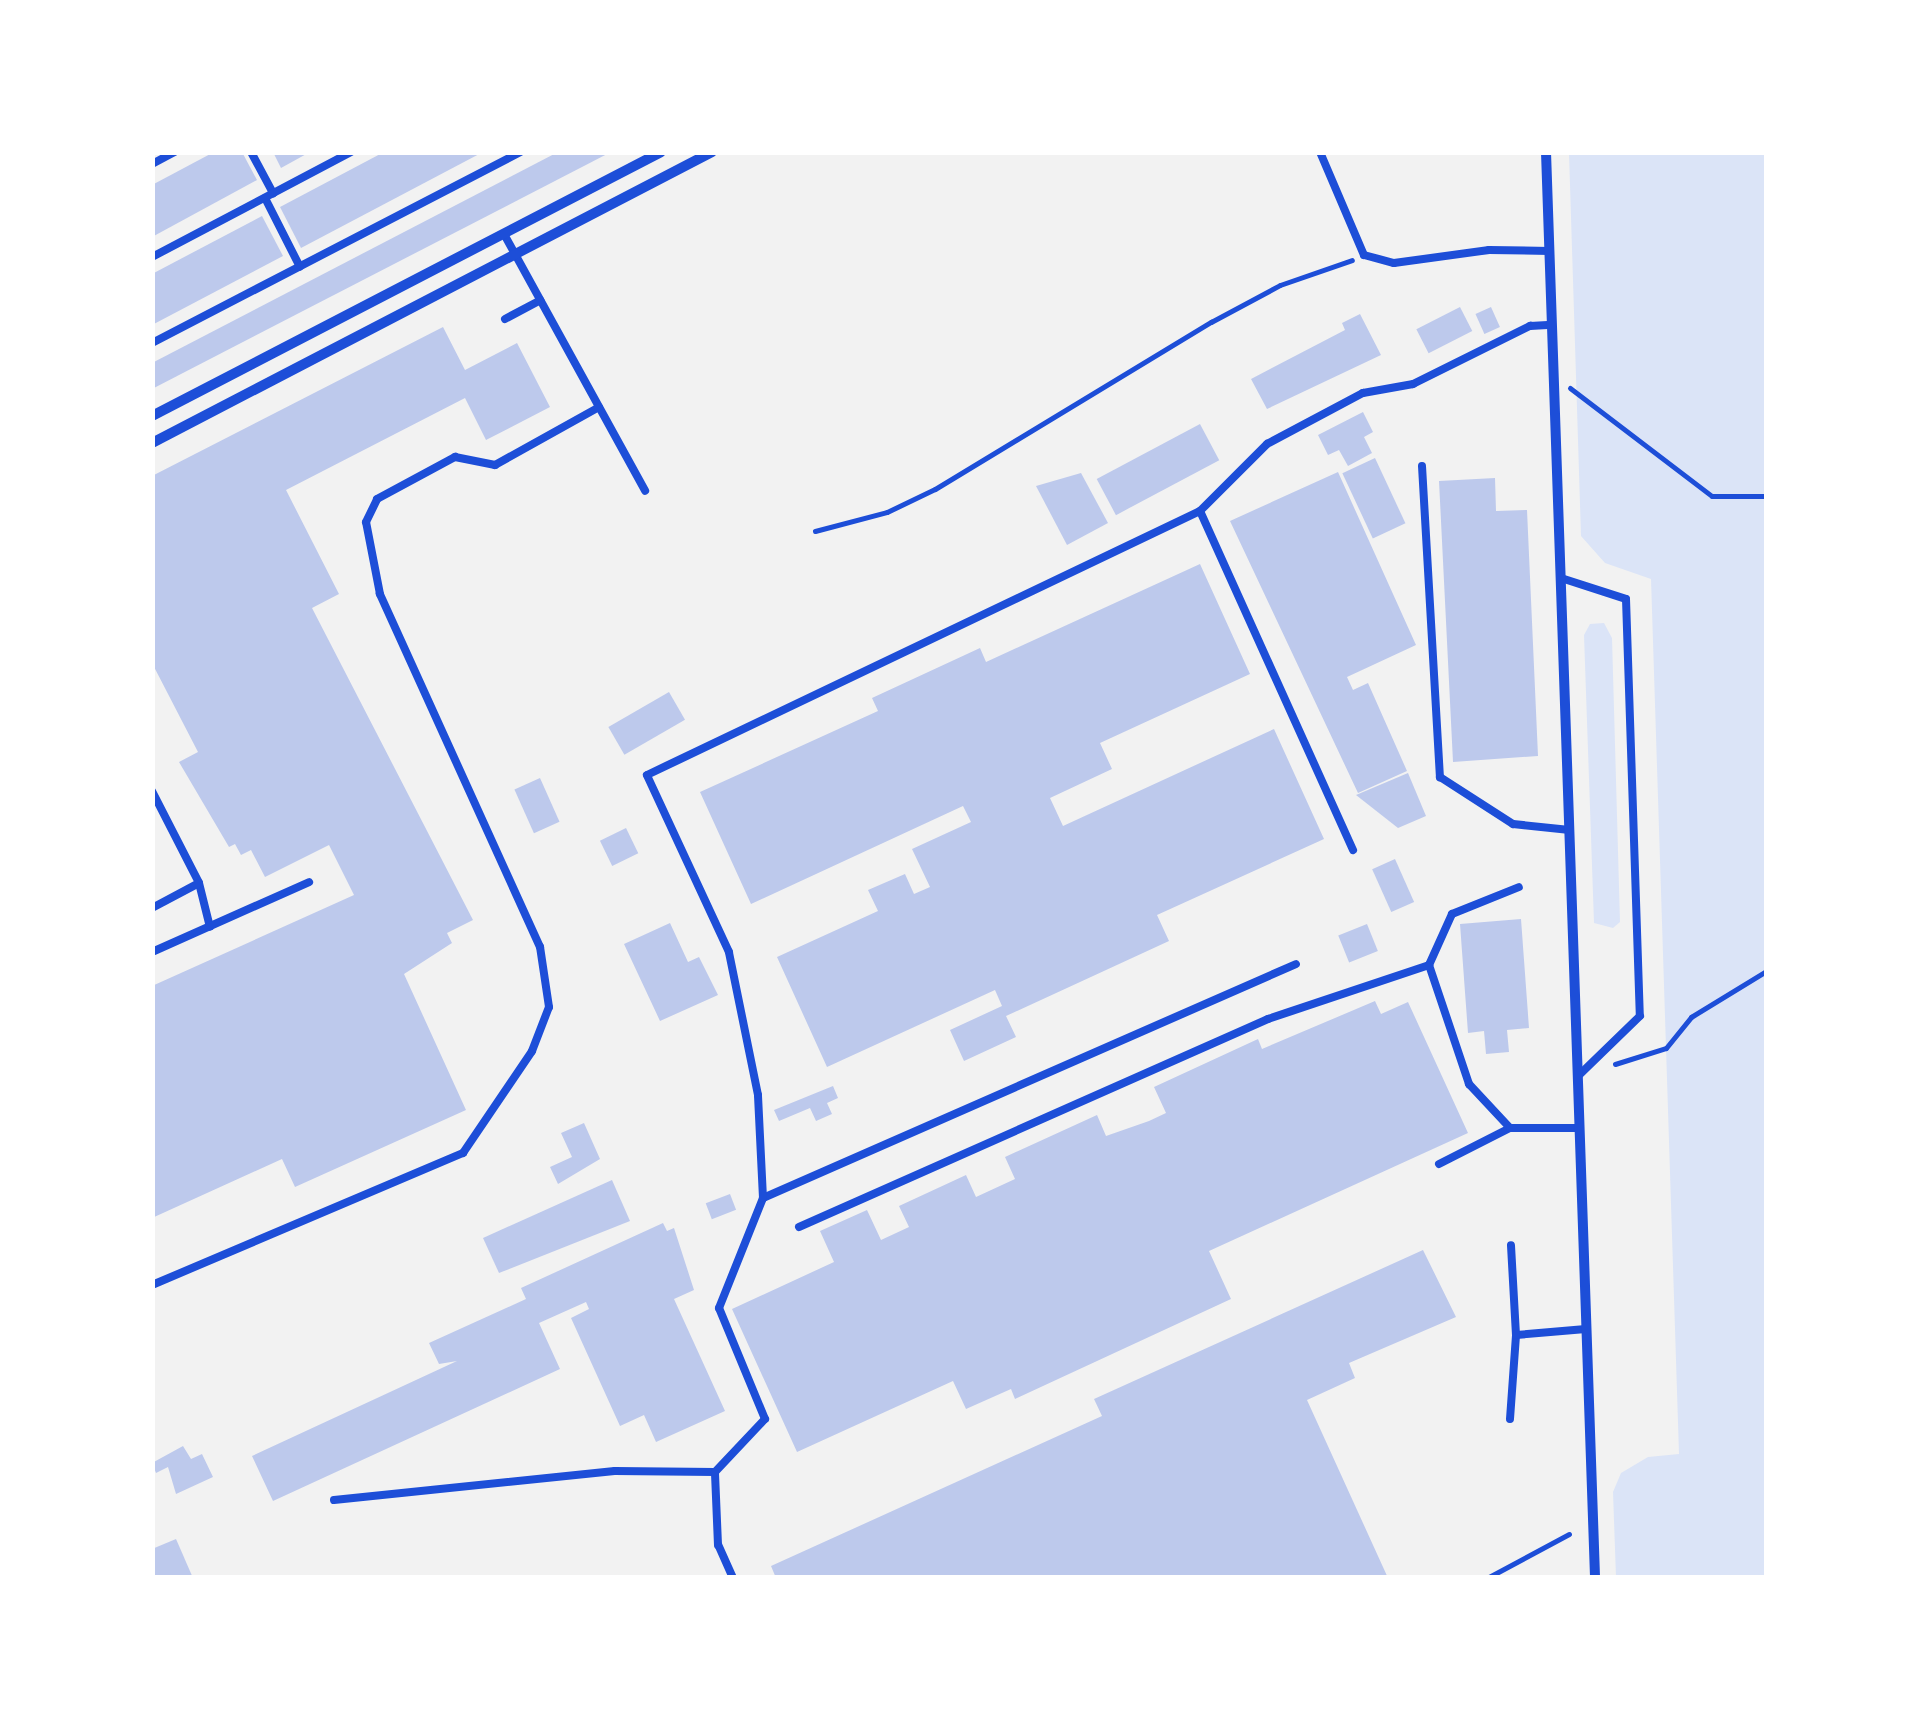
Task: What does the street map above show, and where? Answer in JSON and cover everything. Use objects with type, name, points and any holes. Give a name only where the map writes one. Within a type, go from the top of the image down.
[{"type":"street","points":[[152,416],[661,152]]},
{"type":"street","points":[[152,444],[712,152]]},
{"type":"street","points":[[1546,152],[1595,1578]]},
{"type":"lane","points":[[152,164],[175,152]]},
{"type":"lane","points":[[250,152],[300,267]]},
{"type":"lane","points":[[152,256],[351,152]]},
{"type":"lane","points":[[152,343],[520,152]]},
{"type":"lane","points":[[1320,152],[1364,256],[1394,263],[1489,250],[1550,251]]},
{"type":"lane","points":[[504,234],[645,491]]},
{"type":"lane","points":[[506,319],[540,300]]},
{"type":"lane","points":[[334,1500],[615,1471],[714,1472],[765,1419],[718,1308],[763,1198],[758,1095],[729,952],[647,775],[1200,511],[1283,435],[1363,394],[1413,384],[1530,326],[1552,325]]},
{"type":"lane","points":[[152,1285],[463,1153],[532,1051],[549,1007],[540,946],[380,594],[368,557],[366,522],[376,498],[455,457],[495,465],[599,407]]},
{"type":"lane","points":[[1422,466],[1440,777],[1514,824],[1570,830]]},
{"type":"lane","points":[[1200,511],[1353,850]]},
{"type":"lane","points":[[1562,578],[1626,600],[1640,996],[1640,1016],[1578,1076]]},
{"type":"lane","points":[[152,791],[199,883],[210,926]]},
{"type":"lane","points":[[152,952],[309,882]]},
{"type":"lane","points":[[152,908],[199,883]]},
{"type":"lane","points":[[1510,1128],[1469,1084],[1428,965],[1452,914],[1519,887]]},
{"type":"lane","points":[[763,1198],[1296,964]]},
{"type":"lane","points":[[799,1227],[1268,1019],[1428,965]]},
{"type":"lane","points":[[1439,1164],[1510,1128],[1580,1128]]},
{"type":"lane","points":[[1510,1418],[1516,1335],[1511,1246]]},
{"type":"lane","points":[[1516,1335],[1586,1329]]},
{"type":"lane","points":[[714,1472],[718,1545],[733,1578]]},
{"type":"path","points":[[815,531],[887,512],[935,490],[1210,322],[1280,285],[1364,256]]},
{"type":"path","points":[[1554,380],[1712,496],[1766,496]]},
{"type":"path","points":[[1578,1076],[1666,1048],[1691,1017],[1766,971]]},
{"type":"path","points":[[1487,1578],[1568,1534]]},
{"type":"shaded area","points":[[1569,153],[1766,153],[1766,1577],[1616,1577],[1613,1492],[1621,1473],[1648,1457],[1679,1454],[1651,579],[1605,563],[1581,536]]},
{"type":"shaded area","points":[[1604,623],[1612,638],[1620,922],[1613,928],[1594,923],[1584,635],[1590,624]]},
{"type":"building","points":[[214,152],[242,152],[257,180],[152,237],[152,185]]},
{"type":"building","points":[[273,152],[310,152],[281,168]]},
{"type":"building","points":[[384,152],[483,152],[301,248],[280,207]]},
{"type":"building","points":[[558,152],[611,152],[152,389],[152,363]]},
{"type":"building","points":[[262,216],[283,256],[152,325],[152,274]]},
{"type":"building","points":[[1460,307],[1472,331],[1429,353],[1416,329]]},
{"type":"building","points":[[1491,307],[1500,327],[1484,334],[1475,314]]},
{"type":"building","points":[[1360,314],[1381,355],[1267,409],[1251,379],[1345,330],[1342,323]]},
{"type":"building","points":[[443,327],[465,370],[517,343],[550,407],[486,440],[465,398],[286,490],[339,594],[312,608],[473,920],[447,933],[452,943],[404,974],[466,1110],[295,1187],[282,1159],[152,1218],[152,986],[354,895],[329,845],[265,877],[251,850],[241,855],[235,844],[229,847],[179,762],[198,752],[152,663],[152,476]]},
{"type":"building","points":[[1363,412],[1373,432],[1364,437],[1372,453],[1348,466],[1339,450],[1328,455],[1318,435]]},
{"type":"building","points":[[1200,424],[1219,460],[1116,515],[1097,479]]},
{"type":"building","points":[[1375,458],[1405,523],[1373,538],[1342,473]]},
{"type":"building","points":[[1338,472],[1416,645],[1347,677],[1353,690],[1368,683],[1407,771],[1358,793],[1230,521]]},
{"type":"building","points":[[1081,473],[1108,523],[1067,545],[1036,486]]},
{"type":"building","points":[[1495,478],[1496,511],[1527,510],[1538,756],[1453,762],[1439,481]]},
{"type":"building","points":[[1200,564],[1250,674],[1100,743],[1112,769],[1050,798],[1063,826],[1274,729],[1324,839],[1157,915],[1169,941],[1006,1016],[1016,1037],[964,1061],[950,1030],[1002,1006],[995,990],[827,1067],[777,957],[878,911],[868,890],[905,874],[914,894],[930,887],[912,849],[971,822],[963,806],[751,904],[700,792],[878,711],[872,698],[980,648],[986,662]]},
{"type":"building","points":[[669,692],[685,720],[624,755],[608,727]]},
{"type":"building","points":[[1408,773],[1426,816],[1398,828],[1356,795]]},
{"type":"building","points":[[540,778],[560,822],[534,833],[514,789]]},
{"type":"building","points":[[626,828],[638,853],[612,866],[600,841]]},
{"type":"building","points":[[1395,859],[1414,902],[1391,912],[1372,869]]},
{"type":"building","points":[[1521,919],[1529,1028],[1507,1030],[1509,1052],[1486,1054],[1484,1031],[1468,1033],[1460,924]]},
{"type":"building","points":[[670,923],[688,962],[699,957],[718,995],[660,1021],[624,944]]},
{"type":"building","points":[[1367,924],[1378,951],[1349,963],[1338,936]]},
{"type":"building","points":[[1375,1001],[1381,1014],[1408,1002],[1468,1133],[1209,1251],[1231,1299],[1015,1399],[1011,1389],[966,1409],[953,1381],[797,1452],[732,1309],[834,1262],[820,1231],[867,1210],[881,1240],[909,1227],[899,1206],[966,1175],[976,1197],[1015,1179],[1005,1157],[1097,1115],[1106,1136],[1149,1121],[1166,1113],[1154,1087],[1258,1039],[1262,1049]]},
{"type":"building","points":[[833,1086],[838,1098],[827,1103],[832,1114],[816,1121],[810,1108],[779,1121],[774,1110]]},
{"type":"building","points":[[584,1123],[600,1159],[558,1184],[550,1167],[572,1157],[561,1133]]},
{"type":"building","points":[[612,1180],[630,1221],[499,1273],[483,1238]]},
{"type":"building","points":[[730,1194],[736,1210],[712,1219],[706,1203]]},
{"type":"building","points":[[663,1223],[667,1231],[674,1228],[694,1290],[674,1299],[725,1411],[656,1442],[644,1415],[620,1426],[571,1318],[589,1309],[586,1302],[539,1323],[560,1369],[273,1501],[252,1456],[457,1361],[439,1364],[429,1343],[526,1299],[521,1288]]},
{"type":"building","points":[[1423,1250],[1456,1317],[1349,1363],[1355,1378],[1307,1400],[1388,1578],[776,1578],[771,1566],[1102,1416],[1094,1399]]},
{"type":"building","points":[[183,1446],[191,1459],[202,1454],[213,1477],[176,1494],[168,1467],[156,1473],[152,1463]]},
{"type":"building","points":[[176,1539],[193,1578],[152,1578],[152,1549]]}]
